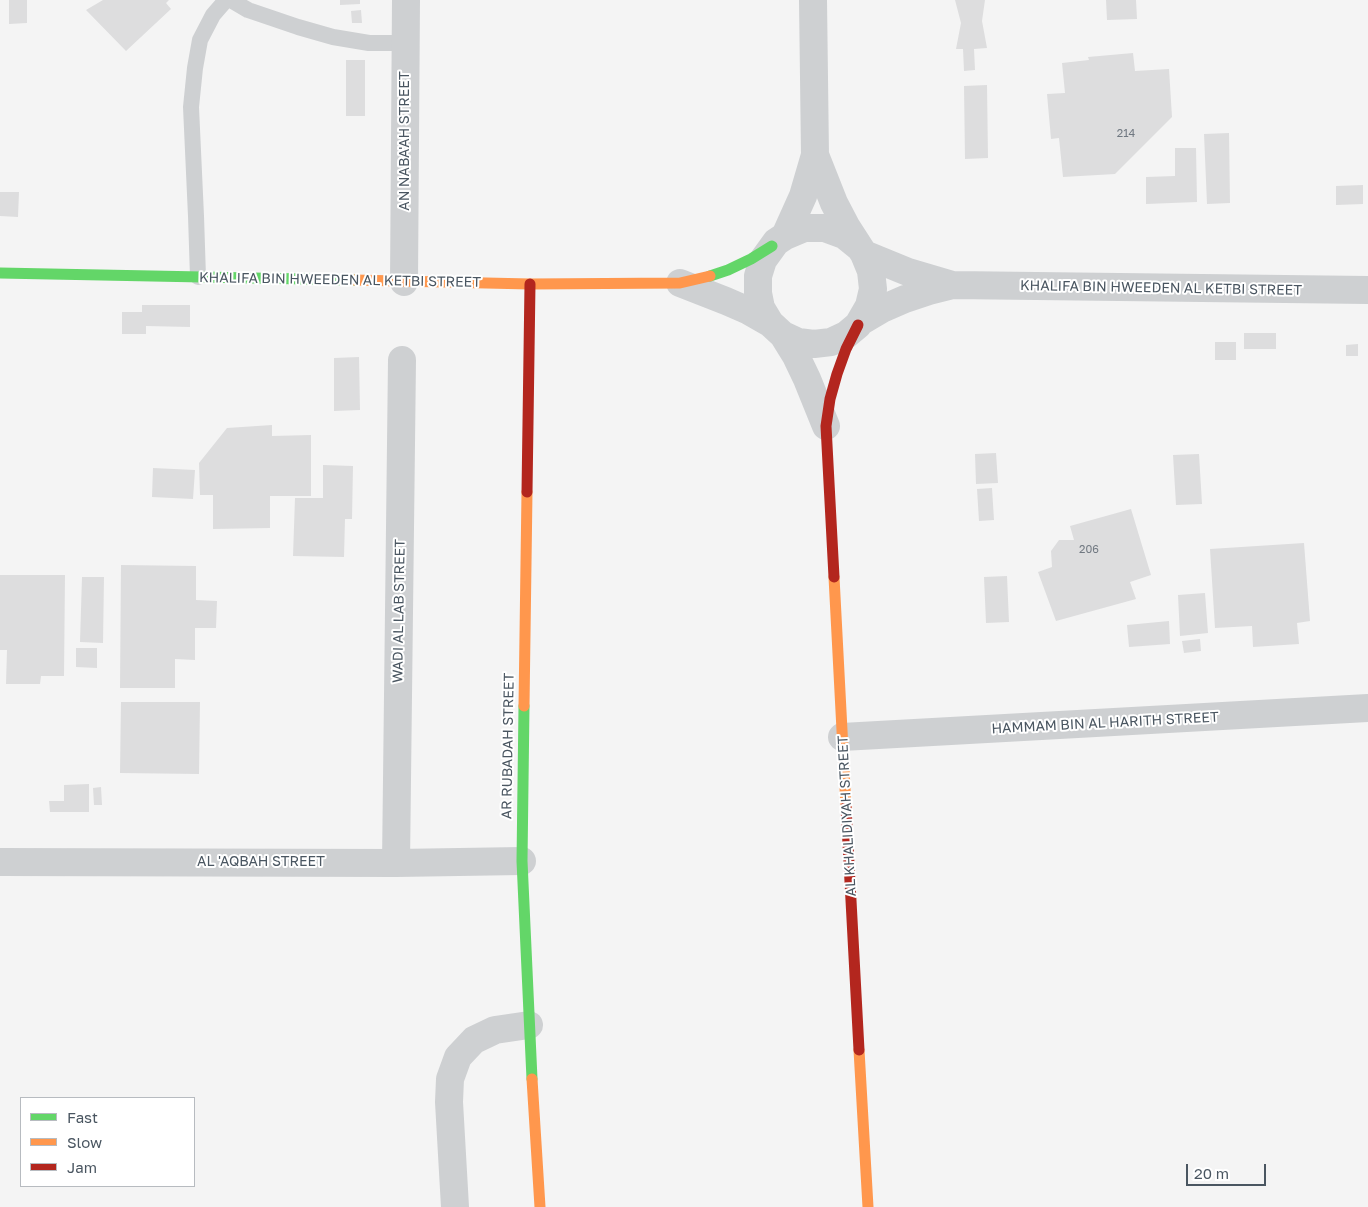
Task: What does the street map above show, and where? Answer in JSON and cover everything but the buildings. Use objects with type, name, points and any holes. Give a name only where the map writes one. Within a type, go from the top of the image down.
[{"type":"street","name":"AN NABA'AH STREET","points":[[404,282],[406,0]]},
{"type":"street","points":[[813,0],[815,155],[804,196],[779,241],[763,260],[758,276],[758,292],[762,308],[777,329],[798,342],[814,344],[831,342],[846,335],[859,323],[869,306],[873,289],[871,271],[862,251],[834,203],[815,155]]},
{"type":"street","points":[[779,241],[804,228],[825,228],[844,235],[862,251]]},
{"type":"street","name":"KHALIFA BIN HWEEDEN AL KETBI STREET","points":[[0,272],[404,282],[530,284],[680,283],[728,270],[751,259],[779,241]]},
{"type":"street","name":"KHALIFA BIN HWEEDEN AL KETBI STREET","points":[[862,251],[908,272],[953,286]]},
{"type":"street","name":"KHALIFA BIN HWEEDEN AL KETBI STREET","points":[[680,283],[749,311],[777,329]]},
{"type":"street","name":"AR RUBADAH STREET","points":[[530,284],[522,861],[529,1025],[540,1207]]},
{"type":"street","name":"KHALIFA BIN HWEEDEN AL KETBI STREET","points":[[859,323],[882,309],[905,299],[953,286],[1368,290]]},
{"type":"street","name":"AL KHALIDIYAH STREET","points":[[859,323],[846,349],[837,374],[830,399],[826,426],[868,1207]]},
{"type":"street","name":"AL KHALIDIYAH STREET","points":[[777,329],[796,356],[808,379],[826,426]]},
{"type":"street","name":"WADI AL LAB STREET","points":[[396,862],[402,360]]},
{"type":"street","name":"HAMMAM BIN AL HARITH STREET","points":[[842,737],[1368,708]]},
{"type":"street","name":"AL 'AQBAH STREET","points":[[0,862],[522,861]]},
{"type":"street","points":[[455,1207],[449,1102],[450,1079],[458,1057],[474,1040],[495,1030],[529,1025]]},
{"type":"lane","points":[[198,277],[191,107],[200,40],[213,15],[226,0]]},
{"type":"lane","points":[[231,0],[248,10],[333,37],[369,43],[405,43]]},
{"type":"traffic: fast","points":[[710,276],[751,259],[772,246]]},
{"type":"traffic: fast","points":[[0,273],[354,280]]},
{"type":"traffic: fast","points":[[524,706],[522,861],[532,1079]]},
{"type":"traffic: slow","points":[[354,280],[530,284],[680,283],[710,276]]},
{"type":"traffic: slow","points":[[524,706],[527,492]]},
{"type":"traffic: slow","points":[[834,577],[846,807]]},
{"type":"traffic: slow","points":[[859,1050],[868,1207]]},
{"type":"traffic: slow","points":[[532,1079],[540,1207]]},
{"type":"traffic: jam","points":[[527,492],[530,284]]},
{"type":"traffic: jam","points":[[834,577],[826,426],[830,399],[837,374],[846,349],[858,325]]},
{"type":"traffic: jam","points":[[846,807],[859,1050]]}]
